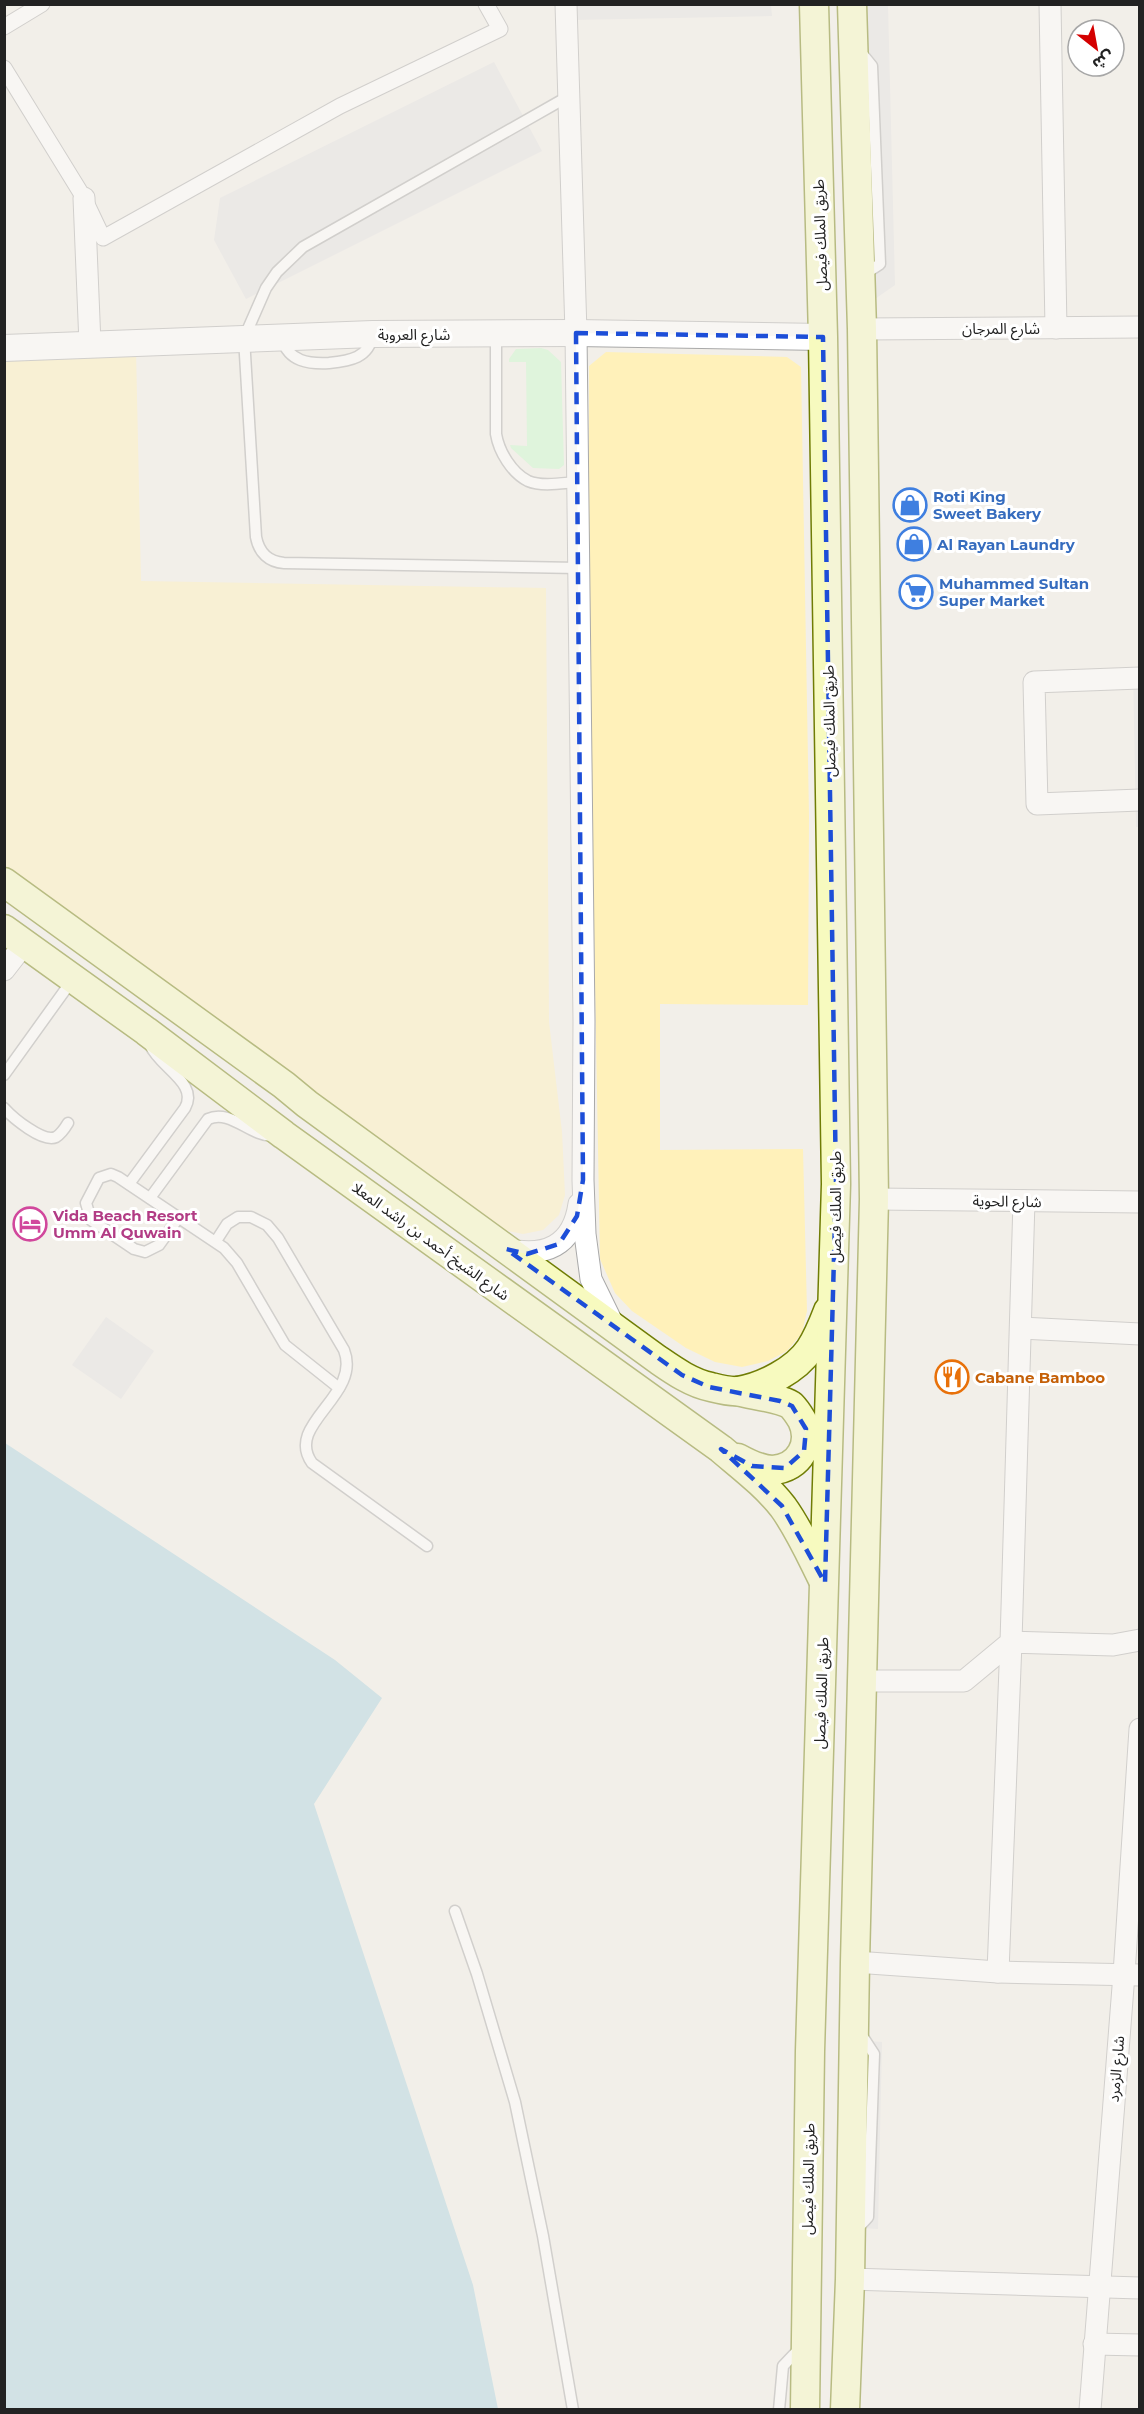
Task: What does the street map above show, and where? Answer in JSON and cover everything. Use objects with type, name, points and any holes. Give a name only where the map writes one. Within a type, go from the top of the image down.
[{"type":"main road","name":"طريق الملك فيصل","points":[[805,2409],[810,2051],[836,1184],[823,337],[814,4]]},
{"type":"main road","points":[[845,2409],[850,2279],[855,1962],[874,1198],[862,329],[852,4]]},
{"type":"main road","points":[[4,882],[682,1375],[709,1387],[780,1401],[792,1406],[806,1429],[807,1440],[804,1451],[797,1460],[785,1468],[772,1470],[752,1466],[721,1449]]},
{"type":"main road","name":"شارع الشيخ أحمد بن راشد المعلا","points":[[15,936],[284,1135],[721,1449],[759,1482],[782,1506],[808,1548],[825,1583]]},
{"type":"main road","points":[[736,1391],[761,1384],[790,1368],[808,1351],[819,1334],[833,1296]]},
{"type":"street","points":[[4,27],[42,4]]},
{"type":"street","points":[[4,68],[84,198],[103,238],[340,106],[500,28],[486,4]]},
{"type":"street","points":[[566,4],[576,333],[585,1234],[591,1279],[616,1329]]},
{"type":"street","points":[[1050,4],[1056,328]]},
{"type":"street","points":[[84,198],[90,344]]},
{"type":"street","name":"شارع المرجان","points":[[862,329],[1140,327]]},
{"type":"street","name":"شارع العروبة","points":[[4,348],[373,333],[576,333],[823,337]]},
{"type":"street","points":[[1140,691],[1139,678],[1034,682],[1037,804],[1140,800]]},
{"type":"street","points":[[4,970],[15,936]]},
{"type":"street","points":[[506,1249],[527,1254],[543,1251],[559,1244],[571,1232],[578,1216],[583,1180]]},
{"type":"street","name":"شارع الحوية","points":[[874,1198],[1140,1202]]},
{"type":"street","points":[[998,1972],[1011,1642],[1024,1201]]},
{"type":"street","points":[[1021,1328],[1140,1334]]},
{"type":"street","points":[[862,1681],[964,1681],[1011,1642],[1113,1645],[1140,1640]]},
{"type":"street","name":"شارع الزمرد","points":[[1090,2409],[1098,2287],[1132,1974],[1140,1729]]},
{"type":"street","points":[[855,1962],[998,1972],[1132,1974]]},
{"type":"street","points":[[850,2279],[1140,2288]]},
{"type":"street","points":[[1094,2344],[1140,2345]]},
{"type":"lane","points":[[569,96],[303,247],[277,272],[266,288],[244,338],[256,537],[265,556],[277,563],[578,568]]},
{"type":"lane","points":[[496,333],[496,434],[504,459],[527,480],[540,483],[577,482]]},
{"type":"lane","points":[[4,1075],[74,978]]},
{"type":"lane","points":[[129,1184],[185,1108],[189,1097],[185,1085],[156,1057],[146,1031]]},
{"type":"lane","points":[[4,1108],[45,1138],[55,1138],[68,1123]]},
{"type":"lane","points":[[150,1198],[204,1123],[214,1116],[225,1117],[265,1136],[284,1135]]},
{"type":"lane","points":[[179,1216],[159,1245],[145,1252],[134,1249],[91,1220],[86,1203],[99,1178],[111,1174],[129,1184],[179,1216],[216,1241],[237,1263],[285,1345],[339,1388]]},
{"type":"lane","points":[[216,1241],[227,1224],[238,1217],[251,1216],[273,1231],[344,1350],[348,1370],[307,1437],[308,1457],[312,1463],[427,1546]]},
{"type":"lane","points":[[455,1911],[484,1995],[515,2102],[541,2224],[573,2409]]},
{"type":"lane","points":[[779,2409],[783,2366],[790,2356],[806,2344]]},
{"type":"highlighted area","points":[[576,333],[823,337],[836,1184],[825,1583],[782,1506],[721,1449],[752,1466],[785,1468],[804,1451],[806,1429],[792,1406],[780,1401],[709,1387],[682,1375],[506,1249],[527,1254],[559,1244],[577,1216],[583,1180]]},
{"type":"sand","points":[[136,350],[141,581],[546,588],[549,1022],[562,1132],[565,1195],[559,1215],[543,1230],[523,1234],[499,1229],[5,872],[5,361]]},
{"type":"sand","points":[[606,352],[787,357],[801,367],[809,816],[808,1005],[660,1004],[660,1150],[803,1149],[807,1311],[802,1333],[787,1351],[768,1361],[742,1367],[715,1362],[686,1348],[632,1311],[615,1293],[600,1259],[589,647],[589,366]]},
{"type":"green space","points":[[516,349],[548,350],[561,362],[564,465],[559,469],[533,468],[510,445],[527,446],[526,362],[509,362],[509,359]]},
{"type":"shaded area","points":[[572,5],[771,5],[772,16],[572,20]]},
{"type":"shaded area","points":[[862,5],[888,5],[895,285],[872,301]]},
{"type":"shaded area","points":[[494,62],[542,151],[246,299],[214,240],[220,198]]},
{"type":"shaded area","points":[[1140,669],[1139,827],[1136,827],[1133,670]]},
{"type":"shaded area","points":[[106,1317],[154,1351],[121,1399],[72,1365]]},
{"type":"shaded area","points":[[867,2041],[882,2042],[878,2229],[861,2228]]},
{"type":"water","points":[[5,1443],[335,1660],[382,1698],[314,1804],[473,2285],[498,2409],[5,2409]]},
{"type":"place","name":"Roti King Sweet Bakery","points":[[910,505]]},
{"type":"place","name":"Al Rayan Laundry","points":[[914,544]]},
{"type":"place","name":"Muhammed Sultan Super Market","points":[[916,592]]},
{"type":"place","name":"Vida Beach Resort Umm Al Quwain","points":[[30,1224]]},
{"type":"place","name":"Cabane Bamboo","points":[[952,1377]]}]
